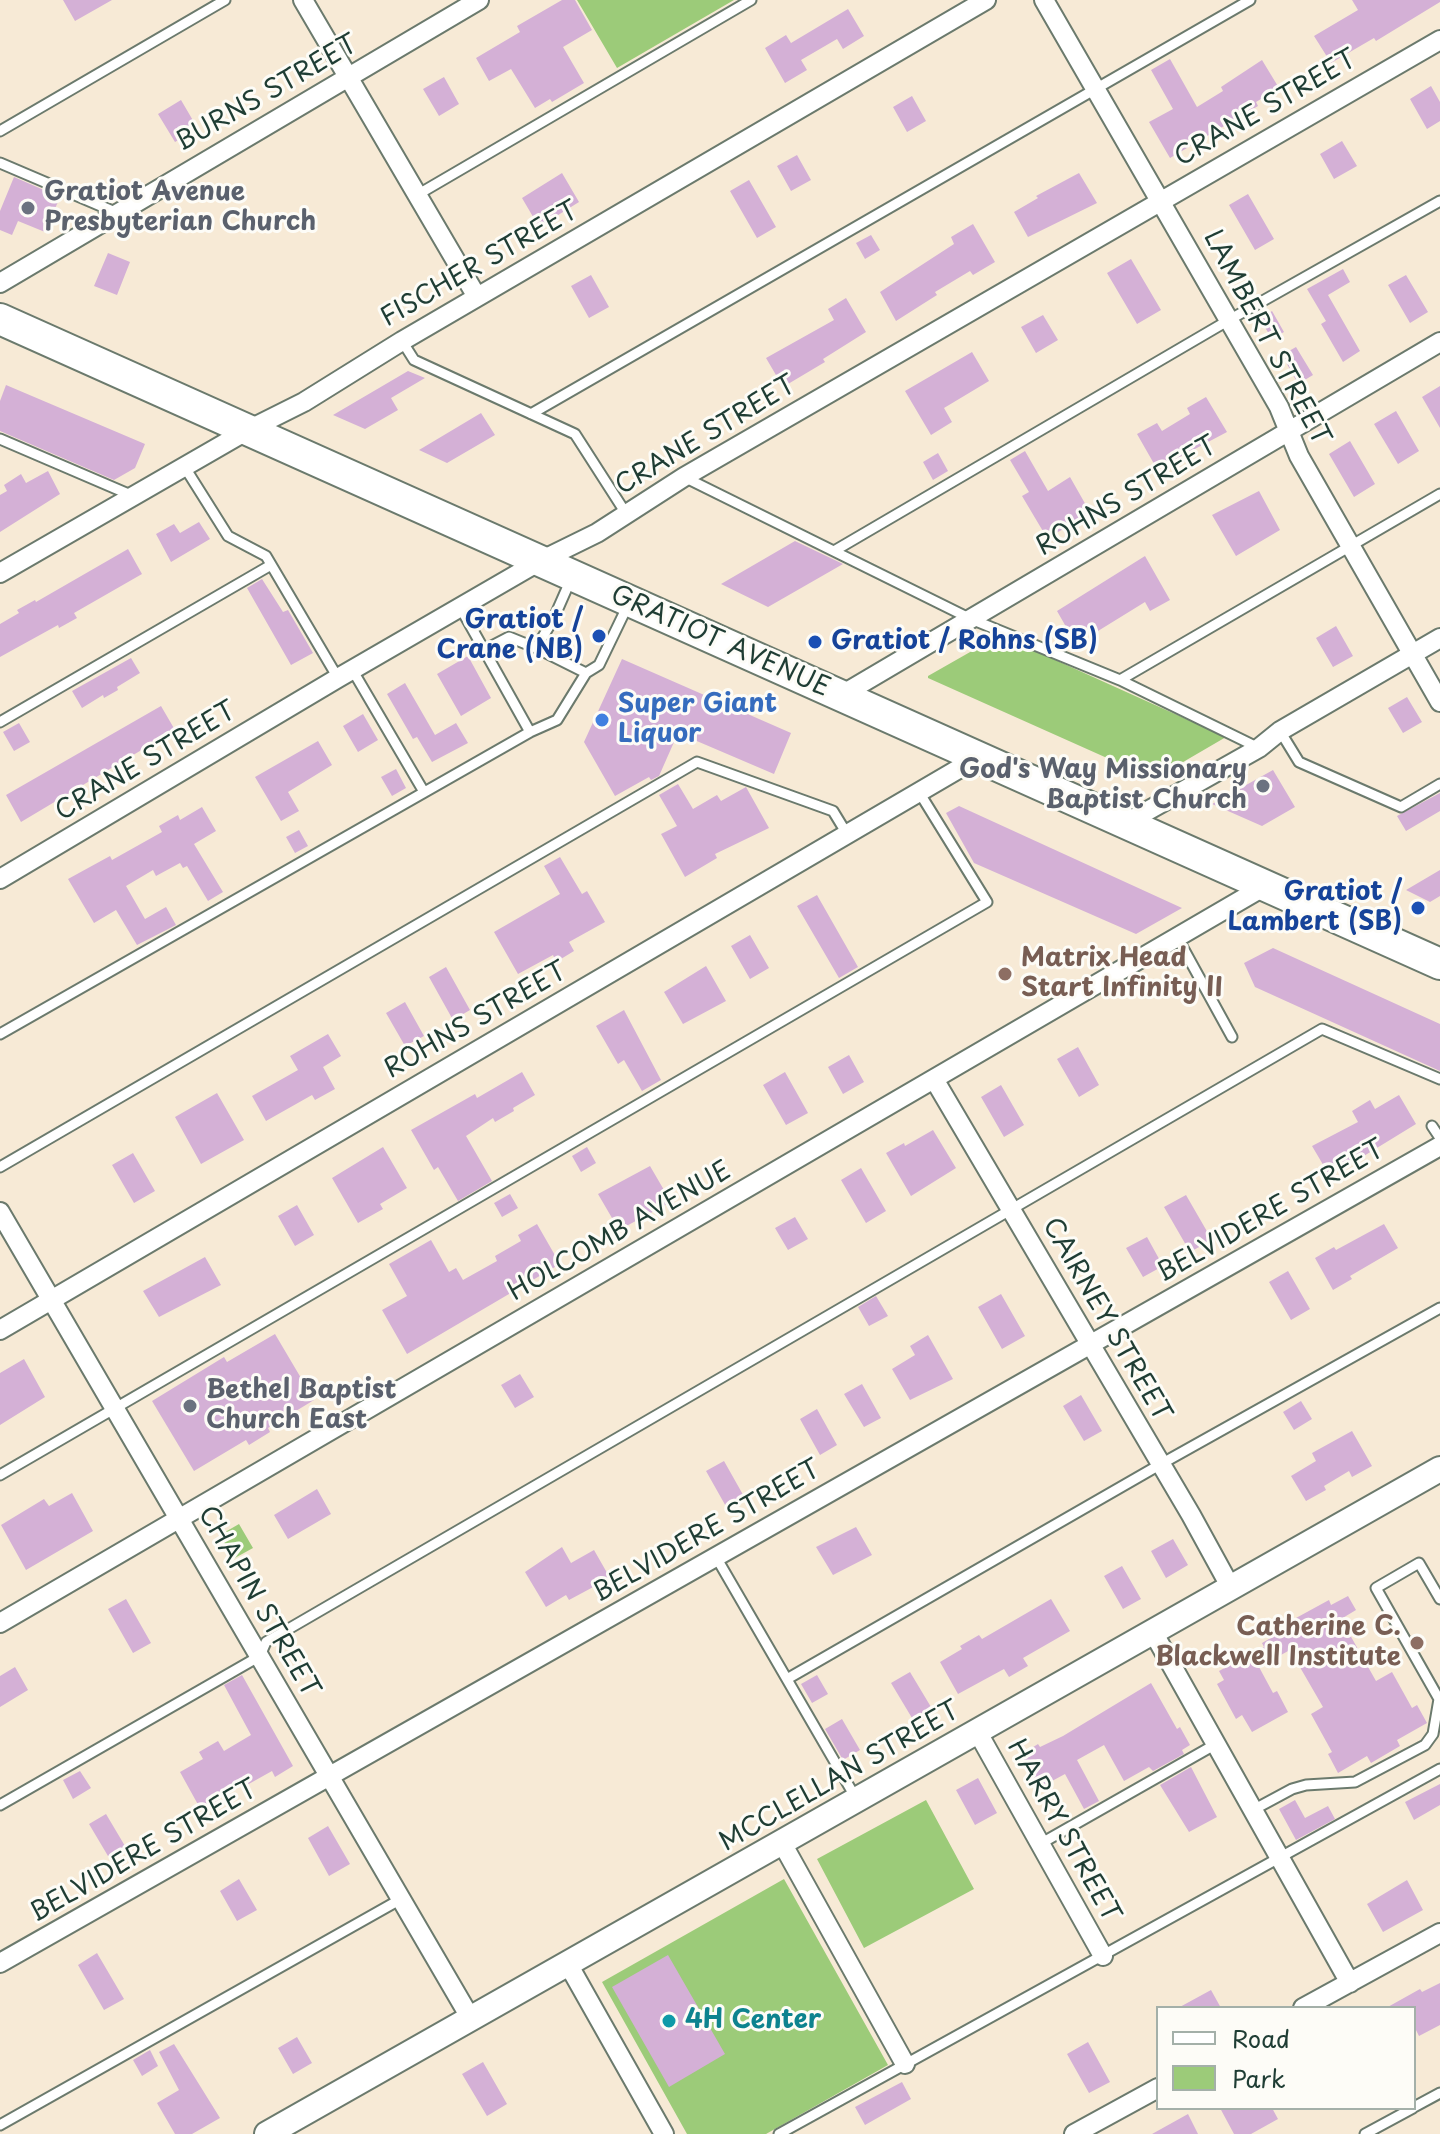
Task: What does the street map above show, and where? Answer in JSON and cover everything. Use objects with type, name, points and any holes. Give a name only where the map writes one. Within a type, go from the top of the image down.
[{"type":"main road","name":"GRATIOT AVENUE","points":[[0,319],[1440,964]]},
{"type":"street","points":[[303,0],[477,297]]},
{"type":"street","name":"BURNS STREET","points":[[0,283],[115,212],[479,0]]},
{"type":"street","name":"FISCHER STREET","points":[[0,573],[248,430],[304,402],[402,341],[986,0]]},
{"type":"street","name":"LAMBERT STREET","points":[[1044,0],[1279,407],[1299,456],[1440,702]]},
{"type":"street","name":"CRANE STREET","points":[[0,879],[460,607],[540,561],[597,533],[684,477],[1440,40]]},
{"type":"street","name":"ROHNS STREET","points":[[840,696],[1440,342]]},
{"type":"street","points":[[1126,823],[1259,748],[1280,731],[1440,638]]},
{"type":"street","name":"ROHNS STREET","points":[[0,1330],[979,757]]},
{"type":"street","name":"HOLCOMB AVENUE","points":[[0,1623],[1265,886]]},
{"type":"street","name":"CAIRNEY STREET","points":[[934,1079],[1231,1588]]},
{"type":"street","name":"BELVIDERE STREET","points":[[0,1963],[1440,1146]]},
{"type":"street","name":"CHAPIN STREET","points":[[0,1212],[471,2019]]},
{"type":"street","name":"MCCLELLAN STREET","points":[[267,2134],[1440,1469]]},
{"type":"street","points":[[1153,1632],[1350,1983]]},
{"type":"street","name":"HARRY STREET","points":[[977,1731],[1103,1956]]},
{"type":"street","points":[[782,1843],[905,2064]]},
{"type":"street","points":[[1307,2006],[1440,1933]]},
{"type":"street","points":[[568,1964],[664,2134]]},
{"type":"street","points":[[1074,2134],[1156,2089]]},
{"type":"lane","points":[[0,131],[225,0]]},
{"type":"lane","points":[[417,195],[751,0]]},
{"type":"lane","points":[[531,414],[1250,0]]},
{"type":"lane","points":[[0,163],[115,212]]},
{"type":"lane","points":[[834,551],[1229,320],[1440,201]]},
{"type":"lane","points":[[402,341],[414,360],[575,434],[627,515]]},
{"type":"lane","points":[[0,439],[133,496]]},
{"type":"lane","points":[[184,466],[228,536],[266,556],[424,792]]},
{"type":"lane","points":[[684,477],[971,619],[1120,680],[1259,748]]},
{"type":"lane","points":[[1120,680],[1440,494]]},
{"type":"lane","points":[[0,722],[271,565]]},
{"type":"lane","points":[[536,648],[573,576]]},
{"type":"lane","points":[[0,1034],[530,732],[557,720],[586,673],[599,665],[630,601]]},
{"type":"lane","points":[[460,607],[530,732]]},
{"type":"lane","points":[[484,650],[509,637],[586,673]]},
{"type":"lane","points":[[1280,731],[1299,762],[1401,807],[1440,784]]},
{"type":"lane","points":[[0,1167],[697,762],[833,811],[847,834]]},
{"type":"lane","points":[[0,1475],[987,902],[919,792]]},
{"type":"lane","points":[[1177,937],[1232,1037]]},
{"type":"lane","points":[[0,1805],[260,1656],[266,1642],[1322,1029],[1440,1079]]},
{"type":"lane","points":[[1402,1079],[1408,1066]]},
{"type":"lane","points":[[1432,1126],[1440,1138]]},
{"type":"lane","points":[[787,1679],[1440,1308]]},
{"type":"lane","points":[[716,1557],[857,1800]]},
{"type":"lane","points":[[1253,1810],[1306,1785],[1355,1782],[1425,1745],[1433,1734],[1440,1699],[1376,1588],[1419,1563],[1440,1599]]},
{"type":"lane","points":[[1040,1844],[1216,1744]]},
{"type":"lane","points":[[779,2134],[1440,1769]]},
{"type":"lane","points":[[0,2125],[401,1899]]},
{"type":"lane","points":[[1416,2106],[1440,2093]]},
{"type":"lane","points":[[1365,2134],[1409,2110]]},
{"type":"green space","points":[[577,0],[734,0],[617,68]]},
{"type":"green space","points":[[1000,635],[1226,737],[1154,779],[928,678]]},
{"type":"green space","points":[[239,1524],[253,1548],[233,1559],[220,1535]]},
{"type":"green space","points":[[926,1800],[974,1889],[864,1948],[817,1859]]},
{"type":"green space","points":[[784,1879],[888,2065],[766,2134],[687,2134],[602,1982]]},
{"type":"building","points":[[63,0],[112,0],[75,21]]},
{"type":"building","points":[[562,0],[575,0],[592,30],[563,47],[584,83],[535,108],[511,69],[489,81],[476,58],[520,32],[517,26]]},
{"type":"building","points":[[1352,0],[1440,2],[1376,41],[1374,38],[1331,63],[1314,36],[1358,10]]},
{"type":"building","points":[[848,9],[864,36],[843,49],[837,39],[801,60],[807,70],[785,83],[765,48],[786,35],[791,43]]},
{"type":"building","points":[[1170,59],[1197,107],[1262,60],[1279,88],[1256,102],[1258,106],[1170,158],[1149,122],[1173,109],[1151,70]]},
{"type":"building","points":[[444,77],[459,104],[439,116],[423,89]]},
{"type":"building","points":[[1431,86],[1440,102],[1440,121],[1427,129],[1410,99]]},
{"type":"building","points":[[912,96],[926,121],[907,132],[893,107]]},
{"type":"building","points":[[181,100],[198,129],[175,142],[158,114]]},
{"type":"building","points":[[1342,141],[1357,166],[1334,179],[1320,154]]},
{"type":"building","points":[[797,155],[811,180],[791,191],[777,166]]},
{"type":"building","points":[[562,173],[579,202],[539,227],[522,198]]},
{"type":"building","points":[[1079,173],[1097,203],[1028,237],[1014,212],[1038,198],[1036,196]]},
{"type":"building","name":"Gratiot Avenue Presbyterian Church","points":[[14,177],[60,197],[45,232],[18,221],[12,235],[0,230],[0,211]]},
{"type":"building","points":[[749,180],[776,227],[757,238],[730,191]]},
{"type":"building","points":[[1248,194],[1274,239],[1255,250],[1229,205]]},
{"type":"building","points":[[973,224],[995,262],[973,275],[970,271],[896,321],[880,292],[954,244],[951,237]]},
{"type":"building","points":[[871,235],[880,250],[865,259],[856,243]]},
{"type":"building","points":[[108,253],[130,262],[117,295],[94,286]]},
{"type":"building","points":[[1131,259],[1161,310],[1137,324],[1107,273]]},
{"type":"building","points":[[1343,269],[1350,282],[1328,295],[1360,351],[1343,362],[1321,324],[1326,321],[1307,289]]},
{"type":"building","points":[[591,275],[609,307],[589,318],[571,286]]},
{"type":"building","points":[[1406,275],[1428,312],[1410,323],[1388,285]]},
{"type":"building","points":[[846,298],[866,332],[783,387],[766,358],[834,320],[828,309]]},
{"type":"building","points":[[1272,311],[1284,332],[1272,339],[1260,319]]},
{"type":"building","points":[[1043,315],[1058,340],[1036,353],[1021,327]]},
{"type":"building","points":[[1296,347],[1313,375],[1298,384],[1282,355]]},
{"type":"building","points":[[972,352],[989,381],[944,408],[952,422],[931,435],[905,391]]},
{"type":"building","points":[[408,371],[425,378],[391,398],[398,410],[365,429],[333,415]]},
{"type":"building","points":[[6,385],[145,444],[135,468],[114,480],[0,431],[0,401]]},
{"type":"building","points":[[1440,386],[1440,428],[1422,397]]},
{"type":"building","points":[[1206,397],[1227,432],[1157,469],[1137,434],[1157,423],[1162,431],[1190,414],[1187,408]]},
{"type":"building","points":[[1396,411],[1419,451],[1398,464],[1374,424]]},
{"type":"building","points":[[481,413],[495,435],[447,463],[419,450]]},
{"type":"building","points":[[1350,441],[1375,484],[1354,497],[1329,454]]},
{"type":"building","points":[[1025,451],[1048,491],[1070,477],[1091,514],[1047,538],[1022,496],[1029,492],[1010,460]]},
{"type":"building","points":[[938,453],[948,471],[933,480],[923,462]]},
{"type":"building","points":[[48,471],[60,494],[0,532],[0,495],[7,491],[4,485],[21,474],[26,483]]},
{"type":"building","points":[[1259,491],[1280,530],[1236,556],[1212,515]]},
{"type":"building","points":[[199,522],[210,539],[171,562],[156,534],[174,524],[180,533]]},
{"type":"building","points":[[795,541],[843,564],[768,607],[721,584]]},
{"type":"building","points":[[128,549],[142,574],[74,613],[77,618],[0,657],[0,624],[19,613],[17,610]]},
{"type":"building","points":[[1145,556],[1170,600],[1150,611],[1145,602],[1098,631],[1096,626],[1073,639],[1057,611]]},
{"type":"building","points":[[262,579],[283,612],[288,610],[313,653],[291,665],[247,588]]},
{"type":"building","points":[[1336,626],[1353,656],[1333,667],[1316,638]]},
{"type":"building","points":[[468,656],[491,698],[461,716],[437,674]]},
{"type":"building","points":[[131,658],[140,673],[117,687],[118,690],[82,708],[72,691]]},
{"type":"building","points":[[622,659],[791,733],[774,774],[678,733],[659,776],[651,780],[649,777],[615,796],[584,742]]},
{"type":"building","points":[[405,683],[435,735],[456,723],[468,743],[432,762],[417,737],[413,739],[387,694]]},
{"type":"building","points":[[1407,697],[1422,722],[1403,733],[1388,708]]},
{"type":"building","points":[[161,706],[175,730],[21,822],[6,795]]},
{"type":"building","points":[[363,714],[378,740],[358,752],[343,726]]},
{"type":"building","points":[[19,723],[30,742],[14,751],[3,732]]},
{"type":"building","points":[[318,741],[332,765],[288,792],[299,811],[281,821],[255,777]]},
{"type":"building","points":[[396,769],[406,788],[392,796],[381,777]]},
{"type":"building","name":"God's Way Missionary Baptist Church","points":[[1273,770],[1295,807],[1262,826],[1212,804]]},
{"type":"building","points":[[678,784],[693,809],[717,795],[721,801],[746,787],[769,828],[715,854],[717,858],[685,877],[661,834],[677,826],[659,795]]},
{"type":"building","points":[[1440,793],[1440,811],[1406,831],[1397,816]]},
{"type":"building","points":[[959,806],[1182,908],[1136,934],[974,863],[946,813]]},
{"type":"building","points":[[202,807],[216,831],[194,844],[223,892],[208,901],[187,866],[183,868],[180,863],[156,876],[153,870],[126,886],[145,919],[166,907],[176,925],[137,945],[116,910],[94,923],[68,879],[110,856],[112,860],[162,832],[159,826],[178,815],[180,820]]},
{"type":"building","points":[[299,830],[308,846],[295,853],[286,837]]},
{"type":"building","points":[[560,857],[582,894],[587,891],[605,922],[569,942],[574,951],[556,962],[553,955],[518,974],[494,932],[560,894],[544,866]]},
{"type":"building","points":[[1440,870],[1440,896],[1430,902],[1406,890]]},
{"type":"building","points":[[817,895],[858,967],[839,978],[797,906]]},
{"type":"building","points":[[750,935],[769,968],[750,979],[731,946]]},
{"type":"building","points":[[1273,948],[1440,1024],[1440,1071],[1255,987],[1244,963]]},
{"type":"building","points":[[706,966],[726,1001],[683,1024],[664,992]]},
{"type":"building","points":[[446,967],[470,1010],[453,1020],[429,977]]},
{"type":"building","points":[[405,1002],[424,1036],[405,1046],[386,1013]]},
{"type":"building","points":[[624,1010],[661,1080],[642,1091],[624,1060],[618,1064],[596,1026]]},
{"type":"building","points":[[328,1034],[341,1056],[323,1067],[335,1089],[315,1100],[312,1095],[266,1121],[252,1096],[298,1070],[290,1056]]},
{"type":"building","points":[[1078,1047],[1099,1085],[1079,1097],[1057,1059]]},
{"type":"building","points":[[849,1055],[864,1082],[843,1094],[828,1067]]},
{"type":"building","points":[[522,1072],[535,1095],[513,1108],[514,1111],[495,1122],[493,1118],[466,1136],[492,1181],[458,1201],[438,1167],[434,1170],[411,1130]]},
{"type":"building","points":[[785,1072],[808,1113],[786,1125],[763,1085]]},
{"type":"building","points":[[1001,1085],[1024,1125],[1004,1137],[981,1097]]},
{"type":"building","points":[[217,1093],[244,1140],[201,1164],[175,1117]]},
{"type":"building","points":[[1399,1095],[1416,1124],[1354,1162],[1352,1159],[1328,1173],[1312,1146],[1358,1122],[1352,1111],[1370,1100],[1375,1109]]},
{"type":"building","points":[[933,1130],[956,1168],[911,1196],[886,1153]]},
{"type":"building","points":[[383,1147],[407,1188],[380,1204],[383,1209],[358,1223],[332,1178]]},
{"type":"building","points":[[587,1147],[596,1163],[581,1172],[572,1156]]},
{"type":"building","points":[[133,1153],[155,1191],[134,1203],[112,1165]]},
{"type":"building","points":[[650,1166],[671,1202],[619,1230],[598,1194]]},
{"type":"building","points":[[861,1168],[886,1211],[866,1223],[841,1180]]},
{"type":"building","points":[[510,1194],[518,1208],[502,1217],[494,1203]]},
{"type":"building","points":[[1186,1195],[1212,1240],[1190,1252],[1164,1207]]},
{"type":"building","points":[[297,1205],[314,1235],[295,1246],[278,1216]]},
{"type":"building","points":[[795,1217],[808,1239],[788,1250],[775,1228]]},
{"type":"building","points":[[537,1224],[560,1264],[407,1354],[382,1310],[407,1296],[389,1264],[431,1240],[449,1272],[456,1268],[463,1280],[497,1261],[495,1256],[521,1241],[518,1235]]},
{"type":"building","points":[[1384,1224],[1398,1248],[1350,1276],[1352,1279],[1333,1290],[1315,1258]]},
{"type":"building","points":[[1147,1237],[1163,1266],[1143,1277],[1126,1248]]},
{"type":"building","points":[[205,1257],[221,1285],[159,1317],[143,1291]]},
{"type":"building","points":[[1288,1271],[1310,1309],[1291,1320],[1269,1282]]},
{"type":"building","points":[[1001,1294],[1025,1336],[1002,1349],[978,1307]]},
{"type":"building","points":[[876,1296],[888,1316],[869,1326],[858,1307]]},
{"type":"building","name":"Bethel Baptist Church East","points":[[275,1334],[314,1400],[268,1428],[270,1432],[249,1445],[246,1440],[194,1471],[152,1401],[224,1357],[227,1362]]},
{"type":"building","points":[[928,1335],[953,1379],[910,1400],[892,1369],[915,1355],[910,1346]]},
{"type":"building","points":[[24,1359],[45,1397],[0,1425],[0,1373]]},
{"type":"building","points":[[520,1374],[534,1397],[515,1408],[501,1385]]},
{"type":"building","points":[[862,1384],[881,1418],[864,1427],[844,1394]]},
{"type":"building","points":[[1081,1395],[1102,1431],[1084,1441],[1063,1406]]},
{"type":"building","points":[[1301,1401],[1312,1419],[1294,1430],[1283,1412]]},
{"type":"building","points":[[817,1409],[837,1445],[820,1455],[800,1419]]},
{"type":"building","points":[[1352,1431],[1372,1466],[1352,1477],[1349,1471],[1324,1486],[1326,1490],[1306,1501],[1291,1476],[1316,1461],[1312,1453]]},
{"type":"building","points":[[724,1461],[746,1500],[728,1510],[706,1471]]},
{"type":"building","points":[[317,1489],[331,1514],[288,1539],[274,1515]]},
{"type":"building","points":[[72,1493],[93,1531],[26,1570],[1,1525],[44,1499],[49,1506]]},
{"type":"building","points":[[856,1527],[872,1555],[833,1575],[816,1547]]},
{"type":"building","points":[[1173,1539],[1188,1565],[1166,1578],[1151,1551]]},
{"type":"building","points":[[562,1547],[571,1563],[594,1550],[610,1578],[569,1600],[566,1595],[546,1607],[525,1572]]},
{"type":"building","points":[[1122,1566],[1141,1599],[1123,1609],[1104,1576]]},
{"type":"building","points":[[1348,1596],[1356,1610],[1341,1619],[1376,1681],[1392,1672],[1412,1708],[1417,1705],[1427,1723],[1397,1740],[1400,1746],[1371,1763],[1367,1756],[1338,1773],[1328,1754],[1332,1752],[1311,1714],[1323,1707],[1290,1650],[1259,1667],[1288,1712],[1252,1732],[1242,1715],[1236,1719],[1217,1684],[1224,1680],[1219,1671],[1264,1647],[1262,1643],[1288,1628],[1285,1624],[1329,1600],[1331,1605]]},
{"type":"building","points":[[126,1599],[151,1643],[133,1653],[108,1609]]},
{"type":"building","points":[[1051,1599],[1070,1631],[1023,1658],[1028,1666],[1009,1677],[1004,1669],[958,1694],[940,1662],[979,1635],[982,1639]]},
{"type":"building","points":[[15,1667],[28,1690],[0,1707],[0,1676]]},
{"type":"building","points":[[910,1672],[934,1712],[915,1723],[891,1683]]},
{"type":"building","points":[[242,1675],[293,1766],[275,1777],[272,1771],[247,1785],[243,1779],[217,1794],[220,1799],[201,1810],[180,1772],[203,1759],[199,1752],[218,1741],[224,1751],[251,1735],[224,1685]]},
{"type":"building","points":[[817,1675],[828,1694],[812,1703],[801,1684]]},
{"type":"building","points":[[1151,1683],[1177,1729],[1180,1727],[1190,1745],[1182,1750],[1184,1754],[1153,1771],[1149,1767],[1124,1781],[1104,1745],[1077,1760],[1099,1801],[1084,1809],[1065,1774],[1039,1788],[1019,1756],[1038,1744],[1040,1747],[1063,1736]]},
{"type":"building","points":[[842,1719],[860,1750],[843,1760],[825,1729]]},
{"type":"building","points":[[1191,1767],[1217,1817],[1189,1832],[1160,1785]]},
{"type":"building","points":[[80,1771],[91,1788],[73,1799],[63,1780]]},
{"type":"building","points":[[978,1778],[997,1813],[975,1825],[956,1790]]},
{"type":"building","points":[[1440,1784],[1440,1805],[1414,1820],[1405,1802]]},
{"type":"building","points":[[1295,1800],[1305,1818],[1328,1806],[1335,1819],[1296,1840],[1279,1809]]},
{"type":"building","points":[[106,1814],[125,1846],[108,1856],[89,1824]]},
{"type":"building","points":[[328,1826],[350,1864],[329,1876],[308,1838]]},
{"type":"building","points":[[239,1879],[257,1910],[237,1921],[220,1891]]},
{"type":"building","points":[[1407,1880],[1423,1910],[1383,1932],[1367,1904]]},
{"type":"building","points":[[97,1953],[124,1999],[104,2010],[78,1965]]},
{"type":"building","name":"4H Center","points":[[668,1955],[725,2054],[669,2087],[612,1987]]},
{"type":"building","points":[[1440,1983],[1440,2025],[1419,2036],[1416,2006],[1390,2006],[1420,1989],[1422,1992]]},
{"type":"building","points":[[1211,1990],[1220,2006],[1182,2006]]},
{"type":"building","points":[[297,2037],[312,2063],[293,2074],[278,2048]]},
{"type":"building","points":[[1088,2042],[1110,2082],[1089,2093],[1067,2054]]},
{"type":"building","points":[[174,2044],[220,2118],[192,2134],[175,2134],[157,2103],[179,2090],[159,2052]]},
{"type":"building","points":[[150,2050],[158,2066],[142,2076],[133,2060]]},
{"type":"building","points":[[483,2062],[507,2104],[487,2116],[462,2074]]},
{"type":"building","points":[[902,2082],[911,2099],[865,2125],[855,2107]]},
{"type":"building","points":[[1221,2110],[1273,2110],[1278,2119],[1251,2134],[1234,2134]]},
{"type":"building","points":[[1188,2114],[1198,2134],[1152,2134]]},
{"type":"place","name":"Gratiot Avenue Presbyterian Church","points":[[28,208]]},
{"type":"place","name":"Gratiot / Crane (NB)","points":[[599,636]]},
{"type":"place","name":"Gratiot / Rohns (SB)","points":[[815,642]]},
{"type":"place","name":"Super Giant Liquor","points":[[602,720]]},
{"type":"place","name":"God's Way Missionary Baptist Church","points":[[1263,786]]},
{"type":"place","name":"Gratiot / Lambert (SB)","points":[[1418,908]]},
{"type":"place","name":"Matrix Head Start Infinity II","points":[[1005,974]]},
{"type":"place","name":"Bethel Baptist Church East","points":[[190,1406]]},
{"type":"place","name":"Catherine C. Blackwell Institute","points":[[1417,1643]]},
{"type":"place","name":"4H Center","points":[[669,2021]]}]
